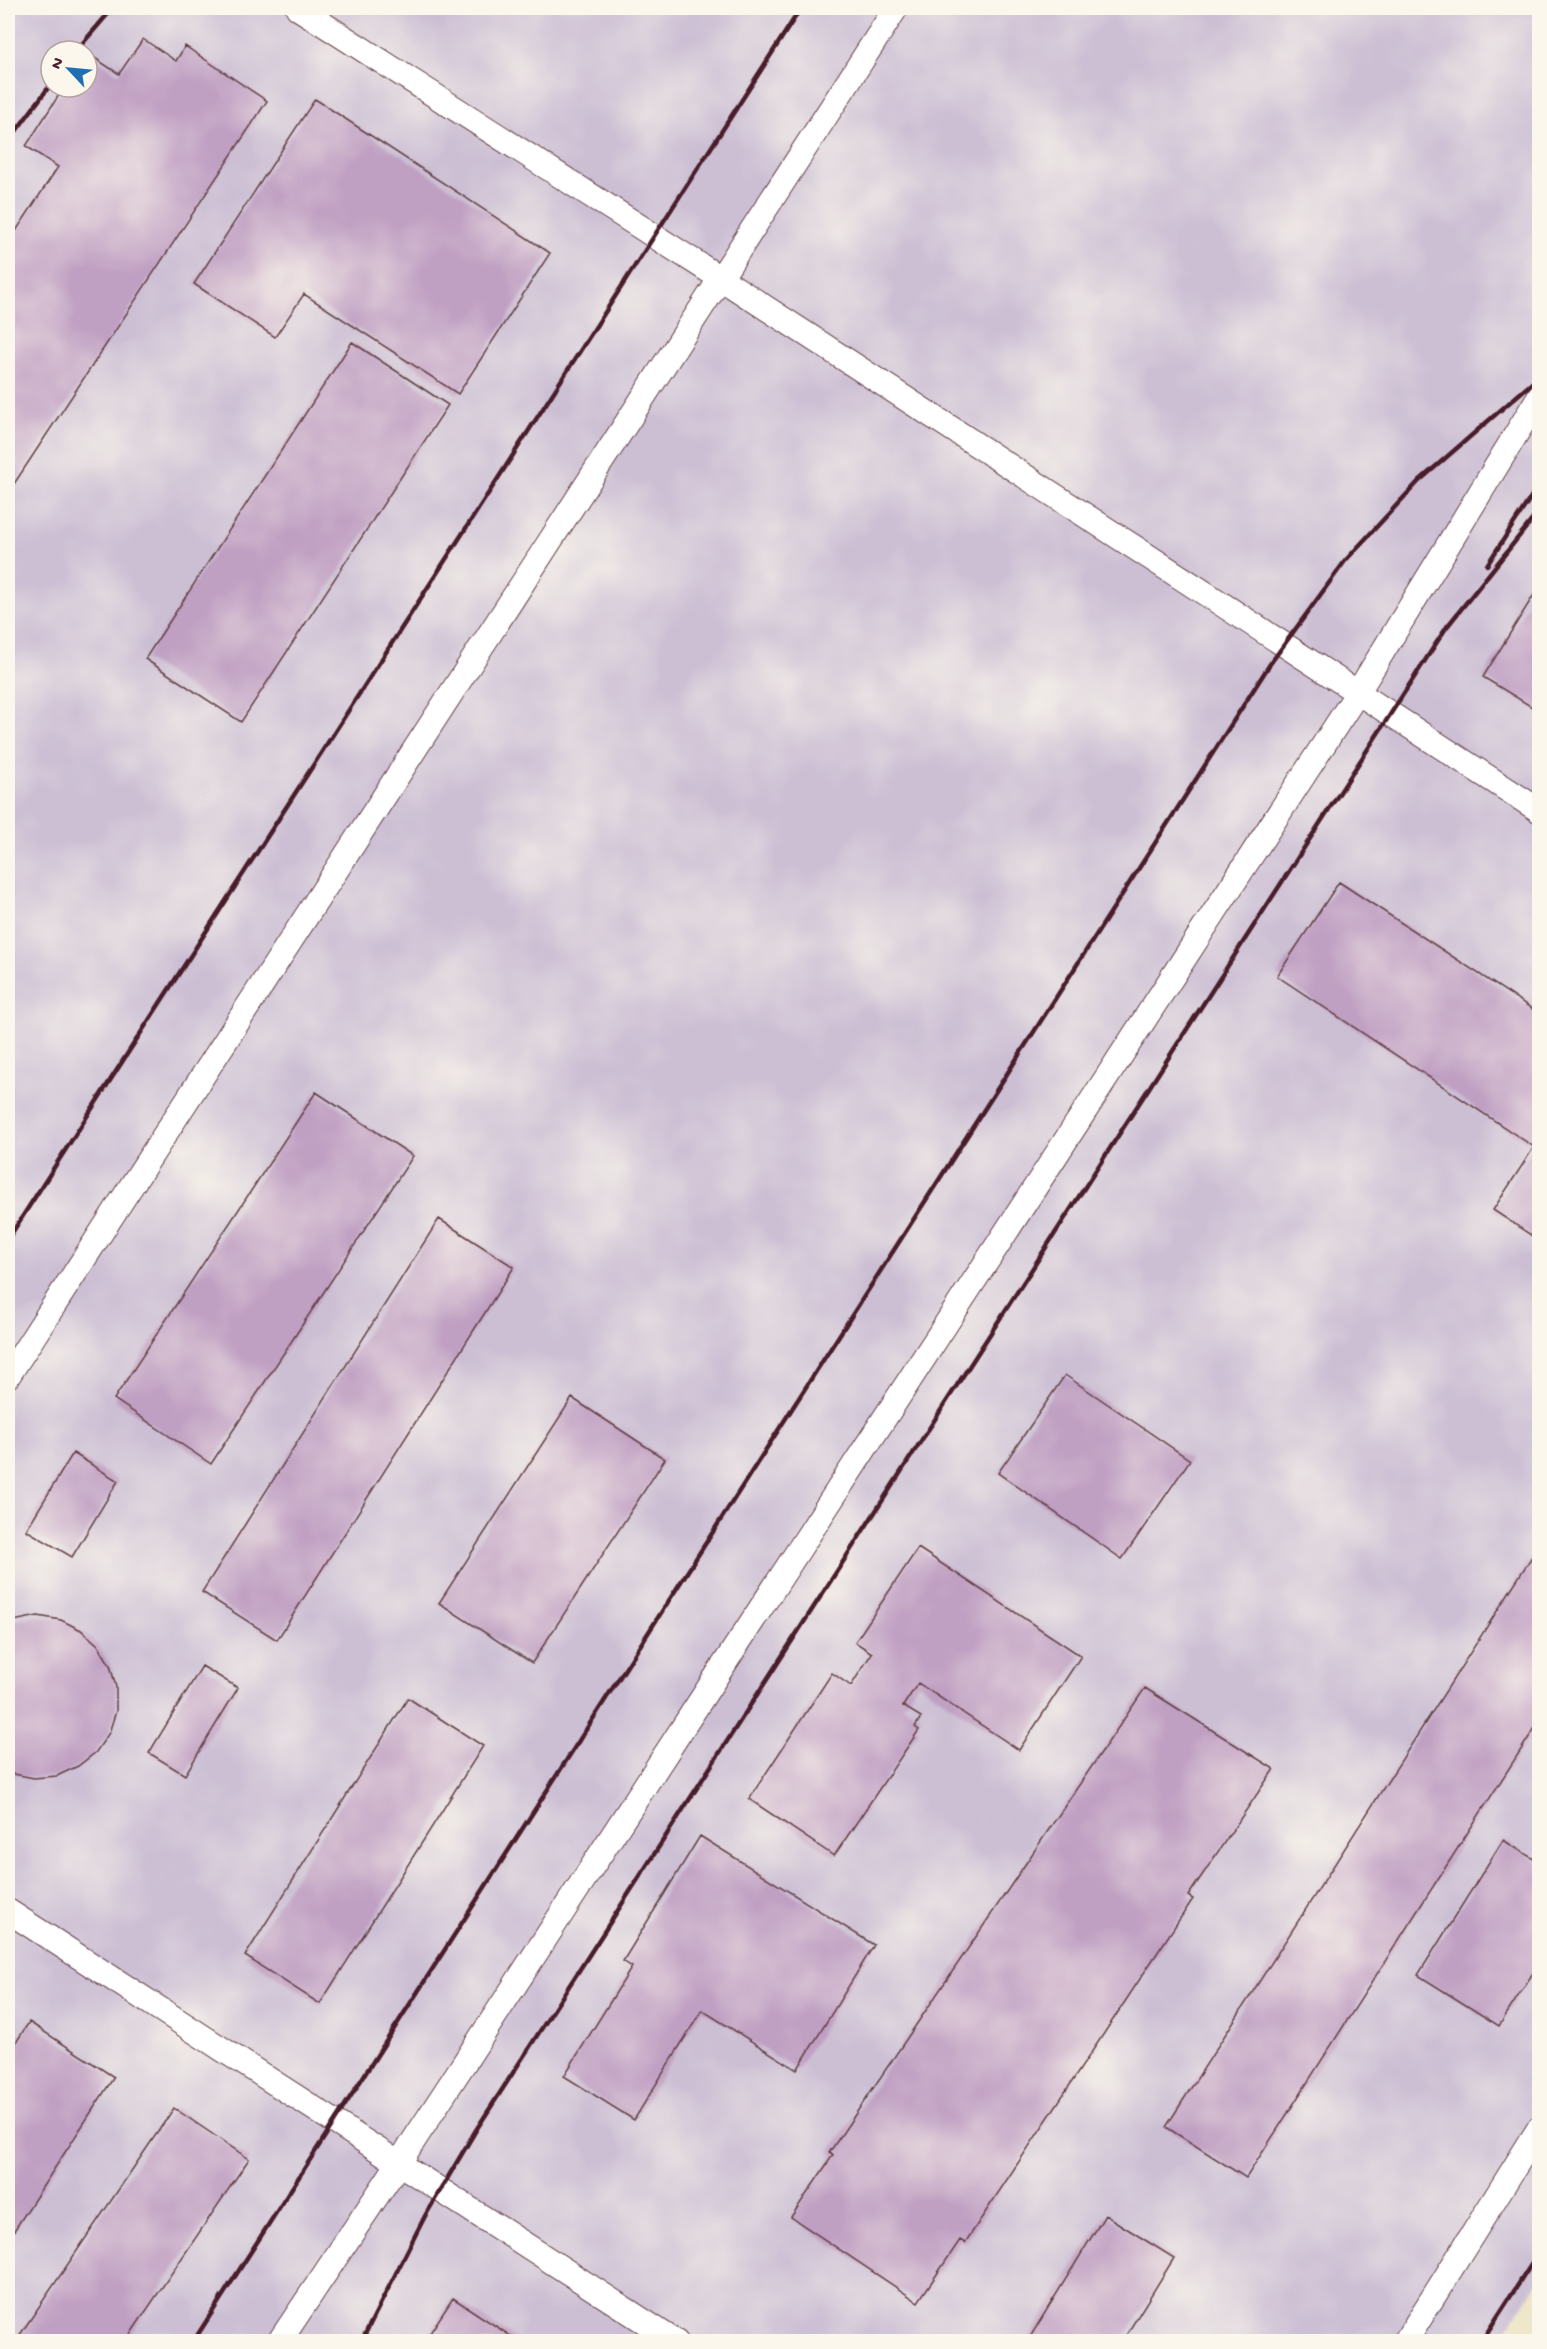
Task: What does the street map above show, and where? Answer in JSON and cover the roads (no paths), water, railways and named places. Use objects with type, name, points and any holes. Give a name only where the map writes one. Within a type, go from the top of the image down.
[{"type":"lane","points":[[298,8],[720,278],[1539,811]]},
{"type":"lane","points":[[8,1376],[896,8]]},
{"type":"lane","points":[[279,2342],[399,2163],[1358,692],[1539,395]]},
{"type":"lane","points":[[8,1911],[676,2342]]},
{"type":"lane","points":[[1405,2342],[1539,2127]]},
{"type":"railway","points":[[86,39],[113,8]]},
{"type":"railway","points":[[8,1239],[801,8]]},
{"type":"railway","points":[[8,142],[40,99]]},
{"type":"railway","points":[[193,2342],[1270,664],[1345,561],[1419,481],[1540,376]]},
{"type":"railway","points":[[1487,565],[1540,483]]},
{"type":"railway","points":[[361,2342],[425,2216],[476,2130],[1446,628],[1540,510]]},
{"type":"railway","points":[[1481,2342],[1540,2251]]}]
